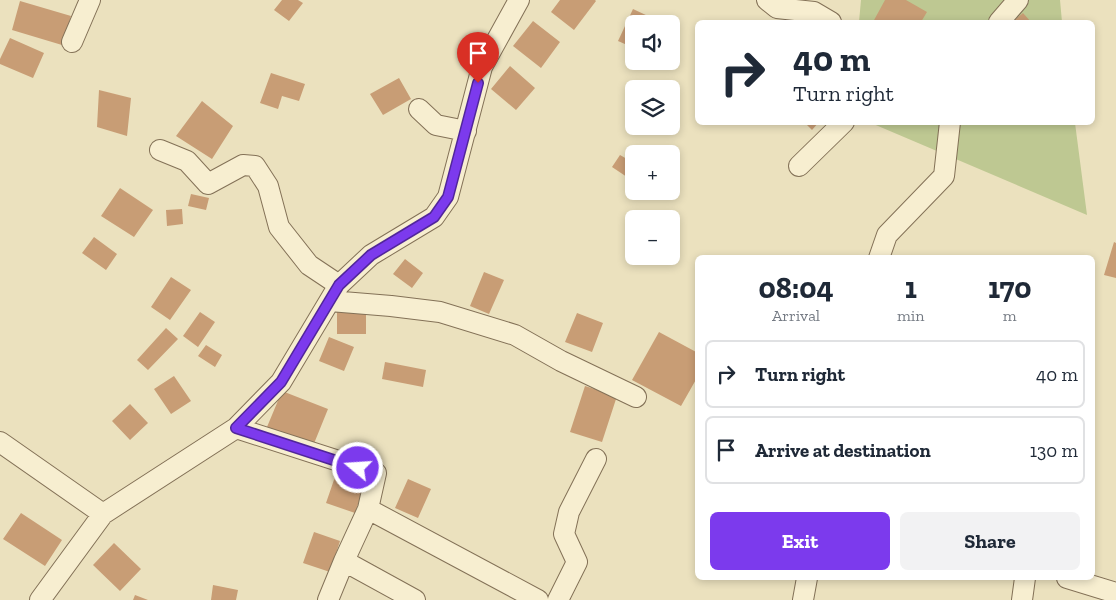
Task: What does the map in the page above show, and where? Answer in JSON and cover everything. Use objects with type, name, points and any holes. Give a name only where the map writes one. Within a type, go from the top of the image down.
[{"type":"street","points":[[72,42],[90,0]]},
{"type":"street","points":[[40,600],[103,514],[236,428],[281,382],[334,293],[371,255],[434,217],[448,197],[482,67],[519,0]]},
{"type":"street","points":[[767,0],[778,8],[814,12],[828,20]]},
{"type":"street","points":[[1001,20],[1018,0]]},
{"type":"street","points":[[419,109],[436,125],[444,125],[466,131]]},
{"type":"street","points":[[799,166],[841,125]]},
{"type":"street","points":[[880,255],[887,235],[944,176],[950,125]]},
{"type":"street","points":[[160,150],[187,161],[208,184],[243,165],[255,166],[268,186],[279,227],[334,293],[391,306],[440,312],[515,335],[561,361],[636,397]]},
{"type":"street","points":[[236,428],[376,474],[368,509],[328,600]]},
{"type":"street","points":[[0,442],[103,514]]},
{"type":"street","points":[[558,600],[577,562],[564,534],[569,512],[596,459]]},
{"type":"street","points":[[368,509],[538,600]]},
{"type":"street","points":[[344,561],[415,600]]},
{"type":"street","points":[[803,600],[807,580]]},
{"type":"street","points":[[1022,600],[1025,580]]},
{"type":"street","points":[[1074,580],[1116,593]]},
{"type":"green space","points":[[861,0],[1060,0],[1062,20],[859,20]]},
{"type":"green space","points":[[876,125],[1075,125],[1087,215]]},
{"type":"building","points":[[282,0],[298,0],[303,3],[289,21],[274,10]]},
{"type":"building","points":[[560,0],[596,1],[574,30],[551,12]]},
{"type":"building","points":[[885,0],[906,0],[927,12],[922,20],[874,20]]},
{"type":"building","points":[[20,1],[71,16],[62,45],[12,30]]},
{"type":"building","points":[[633,9],[646,15],[630,15]]},
{"type":"building","points":[[1023,13],[1029,20],[1014,20]]},
{"type":"building","points":[[533,21],[560,42],[541,68],[513,46]]},
{"type":"building","points":[[625,26],[625,44],[618,41]]},
{"type":"building","points":[[10,38],[44,53],[33,78],[0,64],[0,59]]},
{"type":"building","points":[[510,66],[535,88],[516,110],[491,89]]},
{"type":"building","points":[[271,73],[305,84],[299,101],[282,96],[278,109],[260,103]]},
{"type":"building","points":[[399,78],[411,99],[383,115],[370,94]]},
{"type":"building","points":[[99,90],[131,98],[127,136],[97,127]]},
{"type":"building","points":[[202,101],[233,126],[212,159],[176,136]]},
{"type":"building","points":[[807,125],[816,125],[812,130]]},
{"type":"building","points":[[620,155],[625,158],[625,176],[612,167]]},
{"type":"building","points":[[120,188],[153,210],[134,237],[101,216]]},
{"type":"building","points":[[191,194],[209,198],[206,210],[188,206]]},
{"type":"building","points":[[182,209],[183,224],[167,226],[166,210]]},
{"type":"building","points":[[94,237],[117,254],[106,270],[82,253]]},
{"type":"building","points":[[1114,242],[1116,243],[1116,278],[1104,275]]},
{"type":"building","points":[[405,259],[423,273],[412,288],[393,274]]},
{"type":"building","points":[[484,272],[504,280],[489,314],[470,306]]},
{"type":"building","points":[[171,277],[191,290],[170,320],[151,307]]},
{"type":"building","points":[[337,309],[366,309],[366,334],[337,334]]},
{"type":"building","points":[[200,312],[215,322],[198,347],[183,336]]},
{"type":"building","points":[[577,313],[603,323],[592,352],[565,342]]},
{"type":"building","points":[[166,328],[178,339],[148,370],[137,360]]},
{"type":"building","points":[[659,332],[695,351],[695,381],[681,406],[632,380]]},
{"type":"building","points":[[329,337],[354,347],[344,371],[319,361]]},
{"type":"building","points":[[206,345],[222,355],[215,367],[198,356]]},
{"type":"building","points":[[385,362],[426,370],[423,387],[382,379]]},
{"type":"building","points":[[174,376],[191,401],[171,414],[154,389]]},
{"type":"building","points":[[585,386],[617,396],[602,442],[570,432]]},
{"type":"building","points":[[282,391],[328,409],[313,446],[267,427]]},
{"type":"building","points":[[130,404],[148,423],[130,440],[112,421]]},
{"type":"building","points":[[336,474],[365,484],[355,513],[326,503]]},
{"type":"building","points":[[408,479],[431,489],[418,518],[395,508]]},
{"type":"building","points":[[21,513],[62,540],[45,566],[3,539]]},
{"type":"building","points":[[314,532],[340,541],[330,572],[303,563]]},
{"type":"building","points":[[114,543],[141,569],[120,591],[93,565]]},
{"type":"building","points":[[213,585],[238,590],[236,600],[211,600]]},
{"type":"building","points":[[135,595],[148,600],[133,600]]},
{"type":"route","points":[[358,468],[236,428],[281,382],[339,285],[371,255],[434,217],[448,197],[478,83]]}]
